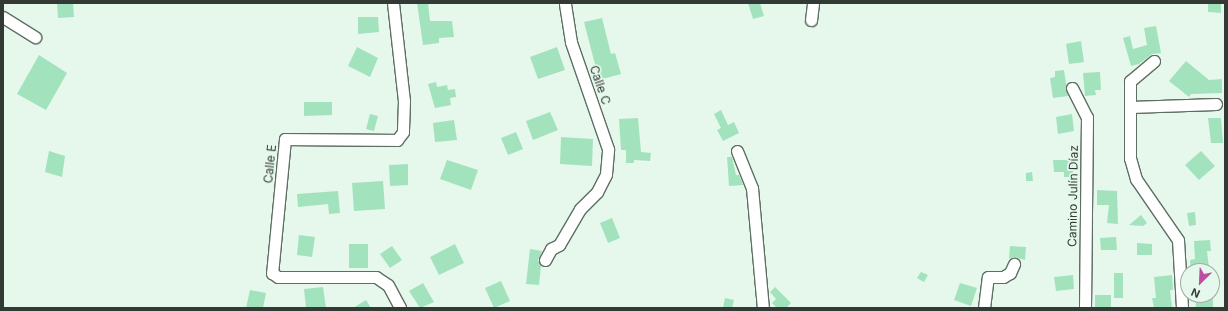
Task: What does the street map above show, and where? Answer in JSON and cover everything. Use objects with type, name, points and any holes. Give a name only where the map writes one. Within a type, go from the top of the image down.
[{"type":"street","name":"Calle E","points":[[393,3],[404,101],[403,132],[397,140],[285,139],[272,273],[278,277],[376,277],[388,285],[400,308]]},
{"type":"street","name":"Calle C","points":[[545,260],[552,249],[559,245],[580,209],[597,192],[606,174],[608,148],[572,42],[565,3]]},
{"type":"street","points":[[811,20],[813,3]]},
{"type":"street","points":[[3,17],[35,37]]},
{"type":"street","points":[[1154,61],[1130,81],[1130,158],[1136,179],[1178,240],[1182,308]]},
{"type":"street","name":"Camino Julín Díaz","points":[[1072,88],[1086,117],[1085,308]]},
{"type":"street","points":[[1130,107],[1216,104]]},
{"type":"street","points":[[737,151],[752,188],[763,308]]},
{"type":"street","points":[[984,308],[988,277],[1003,277],[1010,273],[1014,264]]},
{"type":"building","points":[[57,3],[73,3],[74,17],[58,18]]},
{"type":"building","points":[[417,3],[428,3],[430,21],[452,21],[454,37],[439,38],[439,43],[423,45]]},
{"type":"building","points":[[748,3],[760,3],[764,16],[753,19]]},
{"type":"building","points":[[1208,3],[1221,3],[1221,13],[1208,12]]},
{"type":"building","points":[[358,17],[378,17],[379,32],[358,34]]},
{"type":"building","points":[[602,18],[611,54],[615,53],[621,74],[599,80],[584,22]]},
{"type":"building","points":[[1156,26],[1161,53],[1152,54],[1139,64],[1131,66],[1123,38],[1130,36],[1133,49],[1147,45],[1144,28]]},
{"type":"building","points":[[1081,41],[1084,62],[1069,64],[1066,44]]},
{"type":"building","points":[[357,47],[378,58],[370,77],[348,66]]},
{"type":"building","points":[[557,47],[565,70],[538,79],[530,57]]},
{"type":"building","points":[[39,55],[67,73],[46,110],[17,94]]},
{"type":"building","points":[[1186,61],[1209,80],[1222,79],[1222,93],[1191,94],[1189,97],[1169,81]]},
{"type":"building","points":[[1064,70],[1068,96],[1053,98],[1050,78],[1055,77],[1055,71]]},
{"type":"building","points":[[1100,72],[1101,90],[1095,90],[1096,95],[1085,96],[1083,73]]},
{"type":"building","points":[[436,82],[437,87],[447,85],[448,90],[455,89],[456,97],[450,98],[451,105],[435,108],[428,84]]},
{"type":"building","points":[[304,102],[332,102],[332,115],[304,116]]},
{"type":"building","points":[[721,110],[728,125],[734,122],[739,133],[723,141],[717,130],[721,128],[714,114]]},
{"type":"building","points":[[550,112],[558,130],[533,140],[526,121]]},
{"type":"building","points":[[370,114],[378,116],[374,131],[366,129]]},
{"type":"building","points":[[1072,114],[1074,131],[1058,134],[1056,117]]},
{"type":"building","points":[[638,118],[641,152],[651,153],[650,161],[634,160],[634,163],[626,163],[626,150],[621,150],[619,119]]},
{"type":"building","points":[[1208,118],[1221,118],[1223,143],[1211,143]]},
{"type":"building","points":[[454,120],[457,140],[435,142],[433,123]]},
{"type":"building","points":[[516,132],[523,149],[508,155],[501,138]]},
{"type":"building","points":[[561,137],[593,139],[592,166],[560,164]]},
{"type":"building","points":[[49,151],[65,156],[62,177],[45,172]]},
{"type":"building","points":[[1201,151],[1215,166],[1199,180],[1185,165]]},
{"type":"building","points":[[727,157],[732,157],[736,175],[739,175],[743,185],[729,186]]},
{"type":"building","points":[[447,160],[478,170],[471,190],[440,179]]},
{"type":"building","points":[[1053,160],[1073,160],[1073,177],[1064,177],[1064,172],[1054,172]]},
{"type":"building","points":[[408,164],[408,185],[390,186],[389,165]]},
{"type":"building","points":[[1032,172],[1033,181],[1026,181],[1026,173]]},
{"type":"building","points":[[383,181],[385,209],[354,211],[352,183]]},
{"type":"building","points":[[1097,190],[1117,191],[1118,224],[1107,223],[1109,205],[1097,205]]},
{"type":"building","points":[[338,191],[340,213],[329,214],[328,204],[298,207],[297,194]]},
{"type":"building","points":[[1195,212],[1196,225],[1189,226],[1187,213]]},
{"type":"building","points":[[1141,215],[1147,223],[1143,226],[1129,225]]},
{"type":"building","points":[[612,218],[620,238],[608,243],[600,223]]},
{"type":"building","points":[[299,235],[315,237],[312,257],[297,255]]},
{"type":"building","points":[[1116,237],[1117,250],[1101,250],[1100,238]]},
{"type":"building","points":[[1210,240],[1211,251],[1207,251],[1208,263],[1190,263],[1190,260],[1195,259],[1194,241]]},
{"type":"building","points":[[1137,243],[1152,244],[1152,255],[1137,255]]},
{"type":"building","points":[[349,244],[368,244],[368,268],[349,268]]},
{"type":"building","points":[[455,244],[464,263],[439,275],[430,257]]},
{"type":"building","points":[[392,246],[402,260],[390,268],[380,254]]},
{"type":"building","points":[[1010,246],[1026,247],[1025,260],[1014,257],[1009,259]]},
{"type":"building","points":[[530,249],[542,251],[538,260],[541,266],[539,285],[526,284]]},
{"type":"building","points":[[921,272],[928,275],[924,282],[917,278]]},
{"type":"building","points":[[1114,273],[1123,273],[1123,298],[1114,298]]},
{"type":"building","points":[[1073,275],[1074,289],[1056,291],[1054,277]]},
{"type":"building","points":[[1172,275],[1173,290],[1170,290],[1172,308],[1154,308],[1152,298],[1156,298],[1154,277]]},
{"type":"building","points":[[501,281],[510,301],[494,308],[485,288]]},
{"type":"building","points":[[423,283],[434,302],[420,308],[409,291]]},
{"type":"building","points":[[960,283],[977,288],[971,306],[954,300]]},
{"type":"building","points":[[323,287],[326,308],[306,308],[304,289]]},
{"type":"building","points":[[775,287],[791,303],[786,308],[777,308],[772,303],[776,299],[770,292]]},
{"type":"building","points":[[250,290],[266,293],[263,308],[246,308]]},
{"type":"building","points":[[1095,295],[1111,295],[1111,308],[1095,308]]},
{"type":"building","points":[[725,298],[734,300],[732,308],[723,308]]},
{"type":"building","points":[[366,300],[371,308],[353,308]]},
{"type":"building","points":[[1196,303],[1213,303],[1213,308],[1196,308]]}]
